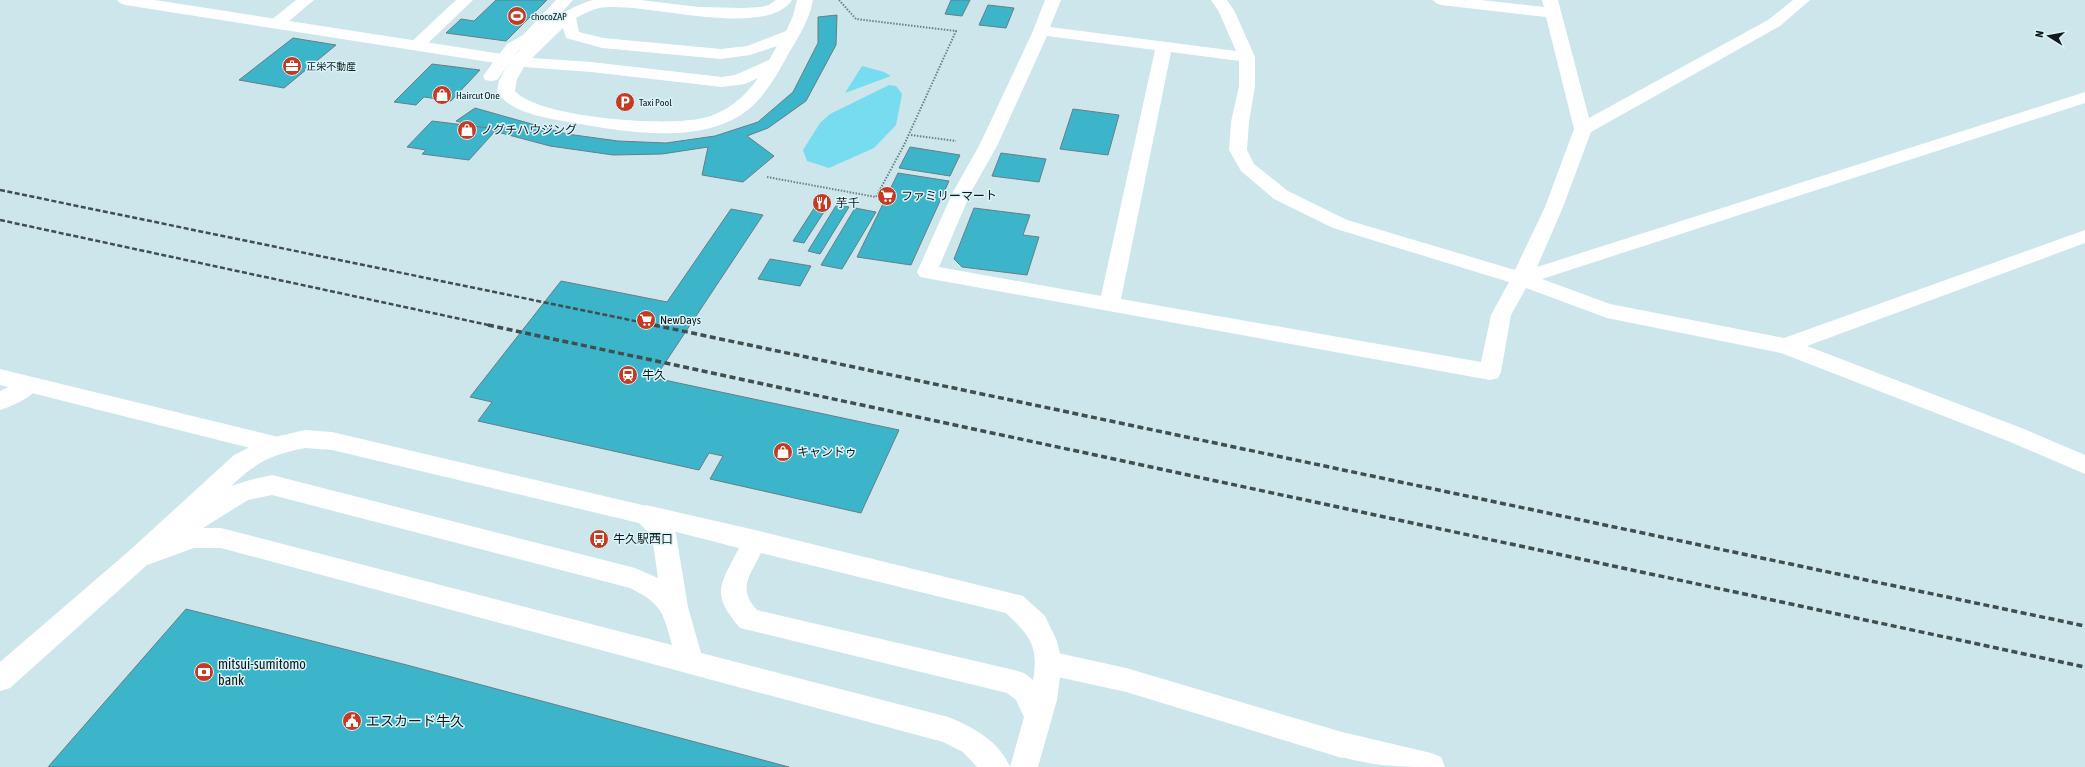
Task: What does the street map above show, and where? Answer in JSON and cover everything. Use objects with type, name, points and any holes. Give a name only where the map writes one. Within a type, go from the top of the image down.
[{"type":"street","points":[[125,0],[503,60],[591,67],[722,82],[739,80],[776,63]]},
{"type":"street","points":[[276,24],[306,0]]},
{"type":"street","points":[[416,46],[465,0]]},
{"type":"street","points":[[492,76],[513,47],[529,38],[565,0]]},
{"type":"street","points":[[717,12],[768,10],[776,7],[784,0]]},
{"type":"street","points":[[568,16],[572,35],[602,43],[721,54],[740,53],[758,50],[782,27],[805,0]]},
{"type":"street","points":[[1053,0],[1041,31],[988,146],[962,192],[927,272],[1110,303],[1490,372],[1501,315],[1521,279],[1554,207],[1583,129],[1552,6],[1441,0]]},
{"type":"street","points":[[1219,0],[1247,57],[1247,86],[1240,122],[1238,150],[1247,167],[1281,195],[1340,224],[1521,279],[1607,311],[1785,346],[2016,435],[2085,465]]},
{"type":"street","points":[[1583,129],[1774,23],[1802,0]]},
{"type":"street","points":[[606,2],[717,12],[763,19],[782,27],[776,63],[761,88],[746,104],[730,114],[713,121],[677,128],[608,123],[522,105],[513,100],[506,92],[509,78],[544,36],[568,16],[584,8],[606,2]]},
{"type":"street","points":[[1041,31],[1247,57]]},
{"type":"street","points":[[1110,303],[1164,46]]},
{"type":"street","points":[[1521,279],[2085,97]]},
{"type":"street","points":[[1785,346],[2085,236]]},
{"type":"street","points":[[0,377],[274,445]]},
{"type":"street","points":[[0,402],[29,384]]},
{"type":"street","points":[[0,679],[138,558],[242,462],[274,445],[305,439],[332,441],[755,540],[1014,604],[1036,624],[1044,641],[1049,664],[1038,716],[1024,767]]},
{"type":"street","points":[[138,558],[228,499],[255,486],[272,485],[635,579],[654,588],[675,607]]},
{"type":"street","points":[[646,515],[659,526],[664,534],[675,607],[690,661]]},
{"type":"street","points":[[138,558],[194,538],[221,538],[948,730],[973,743],[996,767]]},
{"type":"street","points":[[755,540],[733,584],[735,604],[749,620],[1014,682],[1026,691],[1038,716]]},
{"type":"street","points":[[1049,664],[1126,680],[1342,745],[1431,767]]},
{"type":"path","points":[[767,177],[876,197],[904,146],[956,31],[856,19],[839,0]]},
{"type":"path","points":[[911,135],[988,146]]},
{"type":"shaded area","points":[[862,66],[884,72],[891,76],[845,93]]},
{"type":"shaded area","points":[[889,85],[896,86],[902,94],[896,125],[874,148],[829,168],[807,161],[803,150],[820,123],[830,114]]},
{"type":"building","points":[[496,0],[547,0],[506,41],[446,33],[461,19],[474,21]]},
{"type":"building","points":[[951,0],[970,0],[962,16],[945,14]]},
{"type":"building","points":[[988,5],[1014,8],[1006,28],[979,25]]},
{"type":"building","points":[[837,15],[836,45],[806,101],[768,128],[747,136],[774,156],[743,182],[702,175],[708,147],[662,154],[613,155],[550,146],[456,121],[475,108],[567,134],[618,141],[666,143],[715,136],[758,122],[793,92],[818,43],[818,17]]},
{"type":"building","points":[[293,38],[336,45],[284,88],[239,80]]},
{"type":"building","points":[[432,64],[480,70],[451,101],[424,97],[416,105],[394,102]]},
{"type":"building","points":[[1073,109],[1119,115],[1108,155],[1060,149]]},
{"type":"building","points":[[432,121],[497,129],[469,160],[422,154],[426,150],[407,147]]},
{"type":"building","points":[[910,147],[960,155],[950,176],[899,168]]},
{"type":"building","points":[[1001,153],[1046,159],[1039,182],[992,176]]},
{"type":"building","points":[[898,173],[949,181],[911,265],[857,257]]},
{"type":"building","points":[[820,199],[831,201],[804,243],[793,241]]},
{"type":"building","points":[[837,204],[849,207],[820,254],[808,251]]},
{"type":"building","points":[[855,208],[876,212],[842,269],[821,265]]},
{"type":"building","points":[[974,208],[1030,215],[1023,235],[1039,237],[1027,275],[962,267],[954,259]]},
{"type":"building","points":[[731,209],[763,215],[655,378],[899,430],[861,513],[710,479],[723,456],[709,453],[699,470],[478,421],[492,402],[470,397],[561,281],[667,302]]},
{"type":"building","points":[[770,259],[811,266],[800,286],[758,279]]},
{"type":"building","name":"エスカード牛久","points":[[186,609],[403,664],[789,767],[48,767]]},
{"type":"railway","points":[[0,190],[659,326]]},
{"type":"railway","points":[[0,220],[493,326]]},
{"type":"railway","points":[[488,325],[2085,667]]},
{"type":"railway","points":[[654,325],[2085,626]]},
{"type":"place","name":"chocoZAP","points":[[517,16]]},
{"type":"place","name":"正栄不動産","points":[[292,66]]},
{"type":"place","name":"Haircut One","points":[[442,95]]},
{"type":"place","name":"Taxi Pool","points":[[625,102]]},
{"type":"place","name":"ノグチハウジング","points":[[467,130]]},
{"type":"place","name":"ファミリーマート","points":[[887,196]]},
{"type":"place","name":"芋千","points":[[822,203]]},
{"type":"place","name":"NewDays","points":[[646,320]]},
{"type":"place","name":"牛久","points":[[628,375]]},
{"type":"place","name":"キャンドゥ","points":[[783,452]]},
{"type":"place","name":"牛久駅西口","points":[[599,539]]},
{"type":"place","name":"mitsui-sumitomo bank","points":[[204,672]]},
{"type":"place","name":"エスカード牛久","points":[[352,721]]}]
